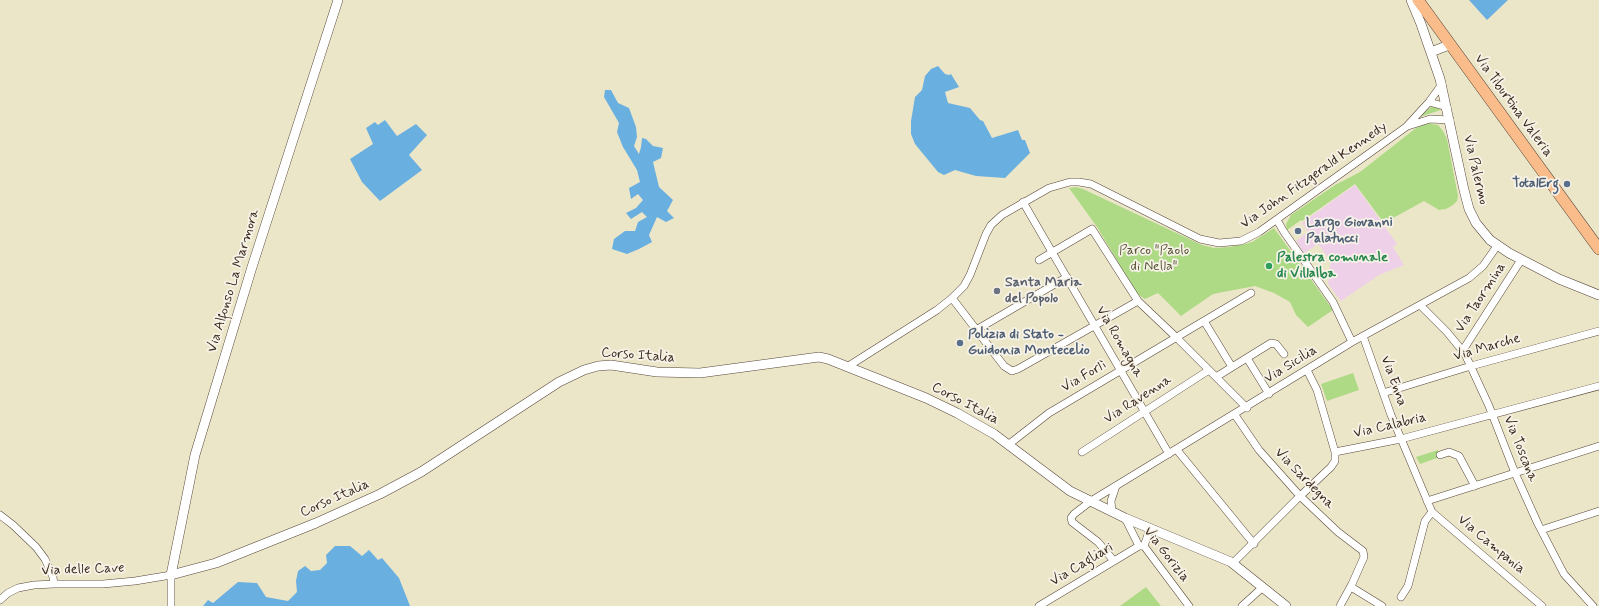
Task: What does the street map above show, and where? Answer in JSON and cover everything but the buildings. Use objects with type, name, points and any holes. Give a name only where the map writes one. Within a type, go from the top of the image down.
[{"type":"main road","name":"Via Tiburtina Valeria","points":[[1418,0],[1449,45],[1599,249]]},
{"type":"street","name":"Via Alfonso La Marmora","points":[[171,575],[198,448],[252,267],[338,0]]},
{"type":"street","name":"Via Palermo","points":[[1411,0],[1442,84],[1464,190],[1471,212],[1480,228],[1497,246],[1521,260],[1599,295]]},
{"type":"street","points":[[1431,52],[1449,45]]},
{"type":"street","name":"Via John Fitzgerald Kennedy","points":[[847,367],[937,310],[952,298],[964,286],[970,275],[991,225],[1002,215],[1023,202],[1060,184],[1074,181],[1082,182],[1099,188],[1196,238],[1208,242],[1234,243],[1244,240],[1259,232],[1277,220],[1406,127],[1429,102],[1442,84]]},
{"type":"street","points":[[1429,102],[1447,106]]},
{"type":"street","name":"Via John Fitzgerald Kennedy","points":[[1406,127],[1430,119],[1450,120]]},
{"type":"street","name":"Via Romagna","points":[[1023,202],[1169,454]]},
{"type":"street","points":[[1277,220],[1333,302],[1352,342]]},
{"type":"street","points":[[1039,260],[1092,229],[1138,301],[1247,408]]},
{"type":"street","name":"Via Sicilia","points":[[1114,561],[1098,542],[1071,521],[1072,516],[1091,501],[1247,408],[1352,342],[1462,282],[1476,273],[1487,261],[1497,246]]},
{"type":"street","name":"Via Taormina","points":[[1463,350],[1521,260]]},
{"type":"street","points":[[976,330],[1067,277]]},
{"type":"street","name":"Via Forlì","points":[[1008,445],[1049,413],[1251,293]]},
{"type":"street","points":[[952,298],[1005,368],[1012,371],[1138,301]]},
{"type":"street","name":"Via Toscana","points":[[1420,305],[1463,350],[1541,530],[1564,574],[1593,606]]},
{"type":"street","points":[[1204,322],[1232,367]]},
{"type":"street","name":"Via Marche","points":[[1383,393],[1471,366],[1599,331]]},
{"type":"street","name":"Via Enna","points":[[1363,336],[1383,393],[1427,501]]},
{"type":"street","points":[[1216,377],[1273,342],[1284,354]]},
{"type":"street","name":"Corso Italia","points":[[171,575],[216,563],[316,523],[380,494],[428,468],[559,382],[588,368],[611,365],[670,373],[700,373],[816,356],[825,358],[945,406],[977,424],[1008,445],[1059,484],[1125,518],[1233,563],[1286,606]]},
{"type":"street","points":[[1247,358],[1269,394]]},
{"type":"street","name":"Via Ravenna","points":[[1082,452],[1209,370]]},
{"type":"street","points":[[1233,563],[1332,466],[1335,459],[1319,395],[1307,370]]},
{"type":"street","name":"Via Calabria","points":[[1334,452],[1401,439],[1599,386]]},
{"type":"street","name":"Via Sardegna","points":[[1235,414],[1259,450],[1300,496],[1338,532],[1364,552],[1364,557],[1351,587]]},
{"type":"street","points":[[1427,501],[1599,446]]},
{"type":"street","points":[[1177,450],[1254,544]]},
{"type":"street","points":[[1440,455],[1449,452],[1459,456],[1475,486]]},
{"type":"street","points":[[1112,512],[1111,501],[1116,486]]},
{"type":"street","name":"Via Campania","points":[[1427,501],[1432,512],[1542,606]]},
{"type":"street","points":[[1541,530],[1599,511]]},
{"type":"street","points":[[1402,597],[1408,586],[1425,521],[1432,512]]},
{"type":"street","points":[[0,515],[36,547],[45,559],[53,577],[54,584]]},
{"type":"street","name":"Via Gorizia","points":[[1125,518],[1142,546],[1189,606]]},
{"type":"street","points":[[1142,546],[1150,529]]},
{"type":"street","name":"Via Cagliari","points":[[1039,606],[1142,546]]},
{"type":"street","name":"Via delle Cave","points":[[0,600],[8,592],[18,588],[54,584],[103,584],[171,575]]},
{"type":"street","points":[[171,575],[171,606]]},
{"type":"street","points":[[1242,606],[1263,587]]},
{"type":"street","points":[[1340,606],[1351,587],[1382,606]]},
{"type":"shaded area","points":[[1355,185],[1397,244],[1393,247],[1404,265],[1379,275],[1341,301],[1328,284],[1331,258],[1328,257],[1318,244],[1304,253],[1296,241],[1308,232],[1302,223]]},
{"type":"green space","points":[[1433,106],[1441,110],[1419,117],[1430,108]]},
{"type":"green space","points":[[1427,123],[1438,125],[1443,131],[1447,139],[1458,196],[1457,201],[1453,205],[1446,209],[1439,210],[1424,201],[1384,223],[1355,184],[1287,230],[1286,224],[1291,215],[1335,185],[1360,172],[1416,128]]},
{"type":"green space","name":"Parco \"Paolo di Nella\"","points":[[1076,187],[1202,245],[1214,248],[1229,247],[1252,242],[1274,228],[1333,310],[1308,327],[1296,315],[1290,302],[1274,293],[1255,286],[1213,294],[1181,316],[1158,293],[1145,299],[1137,294],[1097,227],[1069,188]]},
{"type":"green space","points":[[1353,373],[1359,390],[1327,401],[1321,384]]},
{"type":"green space","points":[[1438,450],[1440,457],[1420,464],[1416,457]]},
{"type":"green space","points":[[1146,587],[1161,606],[1120,606]]},
{"type":"water","points":[[1469,0],[1508,0],[1487,20]]},
{"type":"water","points":[[938,66],[945,74],[951,74],[959,87],[945,92],[948,103],[970,108],[980,120],[983,121],[992,138],[1018,130],[1022,140],[1025,140],[1030,153],[1005,178],[976,176],[955,170],[944,175],[938,172],[915,144],[911,134],[911,121],[915,97],[922,90],[925,76],[931,69]]},
{"type":"water","points":[[605,90],[611,90],[618,103],[629,108],[636,127],[637,137],[634,146],[639,154],[642,138],[646,139],[653,146],[663,148],[661,158],[653,162],[659,187],[673,200],[667,211],[674,218],[666,222],[657,217],[649,235],[652,242],[627,254],[612,249],[614,239],[625,231],[635,231],[638,222],[647,217],[642,212],[631,219],[626,213],[636,208],[643,200],[638,194],[631,199],[629,188],[640,182],[637,170],[623,147],[617,132],[619,123],[604,97]]},
{"type":"water","points":[[385,120],[397,136],[416,124],[427,135],[409,155],[422,170],[380,201],[362,182],[350,159],[373,144],[366,128],[375,122],[378,125]]},
{"type":"water","points":[[335,546],[350,546],[362,556],[369,550],[378,560],[382,558],[399,578],[410,606],[203,606],[208,600],[213,603],[238,582],[257,583],[266,597],[288,601],[297,592],[296,581],[298,571],[305,566],[311,571],[320,570],[327,563],[326,555]]},
{"type":"place","name":"TotalErg","points":[[1567,184]]},
{"type":"place","name":"Largo Giovanni Palatucci","points":[[1298,231]]},
{"type":"place","name":"Palestra comunale di Villalba","points":[[1269,266]]},
{"type":"place","name":"Santa Maria del Popolo","points":[[997,291]]},
{"type":"place","name":"Polizia di Stato - Guidonia Montecelio","points":[[960,343]]}]
